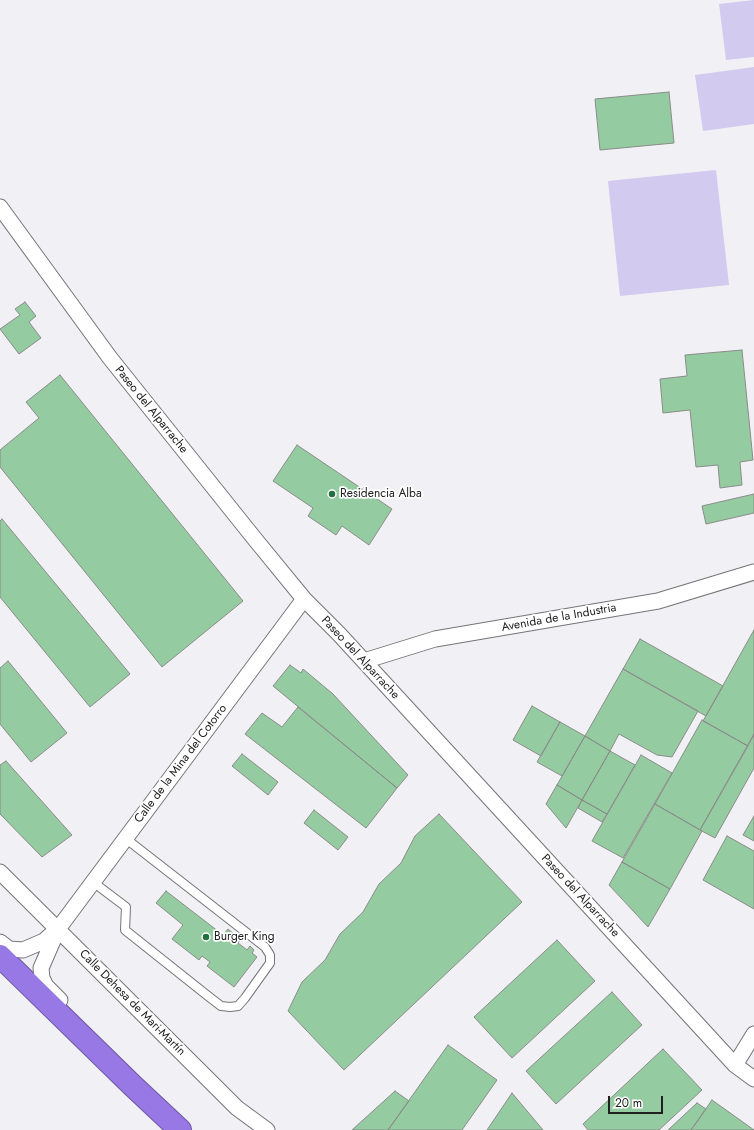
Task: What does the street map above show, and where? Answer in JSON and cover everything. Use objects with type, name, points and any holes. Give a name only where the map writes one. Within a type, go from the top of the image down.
[{"type":"highway","points":[[0,956],[180,1130]]},
{"type":"street","name":"Paseo del Alparrache","points":[[0,207],[110,358],[304,598],[735,1066],[754,1078]]},
{"type":"street","name":"Avenida de la Industria","points":[[364,662],[435,639],[658,601],[754,572]]},
{"type":"street","name":"Calle de la Mina del Cotorro","points":[[58,929],[304,598]]},
{"type":"street","name":"Calle Dehesa de Mari-Martín","points":[[0,872],[236,1108],[267,1130]]},
{"type":"street","points":[[0,942],[9,949],[23,950],[44,941],[58,929]]},
{"type":"street","points":[[58,929],[41,968],[42,978],[46,986],[107,1049],[132,1085]]},
{"type":"street","points":[[735,1066],[754,1034]]},
{"type":"lane","points":[[93,882],[126,907],[125,930],[221,1006],[238,1006],[245,998],[270,963],[270,955],[265,947],[125,838]]},
{"type":"shaded area","points":[[754,0],[754,57],[726,60],[719,4]]},
{"type":"shaded area","points":[[754,67],[754,124],[703,131],[695,75]]},
{"type":"shaded area","points":[[716,170],[729,285],[620,296],[608,181]]},
{"type":"building","points":[[669,92],[674,143],[600,150],[595,99]]},
{"type":"building","points":[[25,302],[36,316],[29,322],[41,338],[19,354],[0,329],[20,315],[15,309]]},
{"type":"building","points":[[742,350],[753,460],[740,462],[742,485],[720,488],[718,465],[696,467],[690,410],[663,413],[660,379],[687,376],[685,355]]},
{"type":"building","points":[[60,375],[243,601],[162,667],[0,467],[0,450],[39,418],[26,402]]},
{"type":"building","name":"Residencia Alba","points":[[297,445],[392,509],[369,545],[342,526],[336,535],[308,516],[313,508],[273,481]]},
{"type":"building","points":[[754,494],[754,513],[706,524],[702,506]]},
{"type":"building","points":[[2,519],[130,674],[90,707],[0,597],[0,521]]},
{"type":"building","points":[[754,630],[754,734],[748,746],[703,721]]},
{"type":"building","points":[[640,639],[723,686],[706,716],[623,669]]},
{"type":"building","points":[[8,661],[67,733],[31,762],[0,724],[0,668]]},
{"type":"building","points":[[290,665],[301,673],[303,669],[333,694],[408,775],[397,788],[273,686]]},
{"type":"building","points":[[623,669],[698,711],[672,757],[657,755],[619,734],[610,751],[585,736]]},
{"type":"building","points":[[532,706],[560,722],[541,756],[513,740]]},
{"type":"building","points":[[298,707],[397,788],[366,828],[245,734],[262,713],[282,727]]},
{"type":"building","points":[[702,720],[748,746],[700,830],[655,804]]},
{"type":"building","points":[[560,722],[585,736],[562,776],[537,762]]},
{"type":"building","points":[[754,734],[754,768],[715,838],[700,830]]},
{"type":"building","points":[[585,736],[610,751],[582,800],[557,785]]},
{"type":"building","points":[[610,751],[635,765],[607,814],[582,800]]},
{"type":"building","points":[[242,754],[278,782],[268,795],[232,766]]},
{"type":"building","points":[[641,755],[672,773],[623,858],[592,841]]},
{"type":"building","points":[[6,761],[72,835],[42,857],[0,814],[0,765]]},
{"type":"building","points":[[557,785],[582,800],[566,828],[546,804]]},
{"type":"building","points":[[582,800],[607,814],[602,822],[578,808]]},
{"type":"building","points":[[655,804],[702,831],[670,889],[622,862]]},
{"type":"building","points":[[314,810],[348,837],[338,850],[304,823]]},
{"type":"building","points":[[439,814],[522,902],[344,1070],[288,1011],[302,982],[325,960],[340,934],[363,912],[379,884],[401,863],[415,836]]},
{"type":"building","points":[[754,816],[754,841],[743,835]]},
{"type":"building","points":[[727,836],[754,851],[754,909],[703,880]]},
{"type":"building","points":[[622,862],[670,889],[648,927],[609,885]]},
{"type":"building","name":"Burger King","points":[[166,891],[223,935],[228,929],[241,940],[238,943],[247,950],[250,946],[254,950],[252,953],[257,957],[234,987],[207,966],[210,962],[202,956],[199,960],[172,939],[183,925],[156,903]]},
{"type":"building","points":[[557,940],[595,981],[512,1058],[474,1017]]},
{"type":"building","points":[[612,992],[642,1025],[556,1104],[526,1071]]},
{"type":"building","points":[[448,1045],[497,1080],[462,1130],[388,1130]]},
{"type":"building","points":[[663,1049],[702,1090],[659,1130],[588,1130],[583,1124]]},
{"type":"building","points":[[395,1091],[409,1101],[388,1130],[352,1130]]},
{"type":"building","points":[[512,1093],[543,1130],[487,1130]]},
{"type":"building","points":[[712,1100],[754,1130],[691,1130]]},
{"type":"building","points":[[697,1103],[706,1109],[691,1130],[668,1130]]},
{"type":"place","name":"Residencia Alba","points":[[332,494]]},
{"type":"place","name":"Burger King","points":[[206,937]]}]
